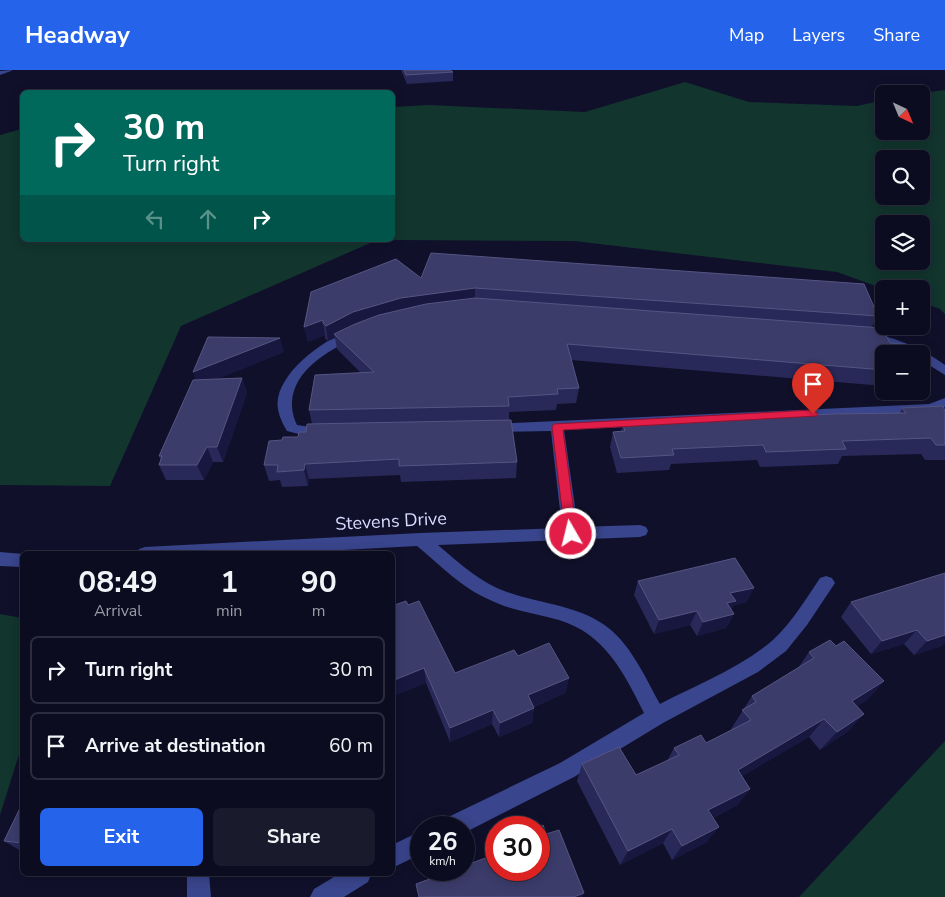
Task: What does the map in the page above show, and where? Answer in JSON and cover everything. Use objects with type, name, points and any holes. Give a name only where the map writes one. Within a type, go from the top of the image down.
[{"type":"street","points":[[0,73],[8,70]]},
{"type":"street","points":[[343,433],[314,433],[292,428],[284,417],[284,402],[288,388],[296,376],[320,351],[346,337],[363,331]]},
{"type":"street","points":[[856,336],[876,337],[904,345]]},
{"type":"street","points":[[930,360],[945,371]]},
{"type":"street","points":[[479,429],[557,427],[932,408],[945,402]]},
{"type":"street","points":[[557,427],[571,534]]},
{"type":"street","name":"Stevens Drive","points":[[199,551],[420,539],[640,531]]},
{"type":"street","points":[[420,539],[477,585],[508,600],[545,608],[582,620],[606,636],[623,659],[656,716]]},
{"type":"street","points":[[0,560],[20,560]]},
{"type":"street","points":[[474,816],[567,770],[656,716],[751,666],[780,645],[801,620],[826,583]]},
{"type":"street","points":[[395,855],[410,848]]},
{"type":"street","points":[[198,876],[199,897]]},
{"type":"street","points":[[322,897],[357,876]]},
{"type":"green space","points":[[685,82],[749,102],[857,106],[875,102],[875,140],[930,140],[930,92],[945,90],[945,314],[940,309],[930,305],[930,280],[875,280],[875,286],[837,272],[574,241],[395,240],[395,107],[429,105],[585,112]]},
{"type":"green space","points":[[20,130],[20,242],[372,242],[181,326],[110,486],[0,485],[0,135]]},
{"type":"green space","points":[[0,614],[20,618],[20,751],[0,815]]},
{"type":"green space","points":[[945,741],[945,897],[799,897]]},
{"type":"building","points":[[404,70],[450,70],[453,72],[406,75]]},
{"type":"building","points":[[431,253],[864,284],[875,309],[875,316],[475,288],[401,298],[353,312],[326,326],[323,320],[304,327],[311,292],[396,259],[421,278]]},
{"type":"building","points":[[475,298],[875,327],[875,335],[886,335],[890,343],[913,345],[875,345],[875,369],[567,344],[579,388],[557,389],[558,394],[508,397],[509,406],[309,410],[315,375],[374,372],[334,334],[379,315],[426,304]]},
{"type":"building","points":[[208,337],[280,338],[193,372]]},
{"type":"building","points":[[242,378],[217,447],[207,447],[197,465],[159,465],[162,456],[159,456],[193,380]]},
{"type":"building","points":[[943,406],[945,411],[945,445],[936,445],[931,438],[842,441],[846,449],[766,452],[763,445],[672,449],[674,455],[621,458],[613,432],[625,431],[623,425],[833,414],[906,413],[902,408]]},
{"type":"building","points":[[511,420],[517,462],[399,466],[399,459],[305,464],[304,470],[277,472],[278,465],[264,465],[269,441],[282,440],[283,437],[298,437],[299,432],[306,432],[307,424]]},
{"type":"building","points":[[735,558],[754,588],[730,593],[736,601],[727,603],[734,614],[703,622],[697,611],[659,620],[638,581]]},
{"type":"building","points":[[945,573],[945,635],[927,641],[917,630],[882,641],[851,602]]},
{"type":"building","points":[[406,601],[408,605],[419,601],[455,673],[514,650],[518,656],[549,643],[569,678],[528,695],[534,708],[500,723],[493,710],[450,728],[424,668],[395,680],[395,605]]},
{"type":"building","points":[[830,640],[836,646],[844,641],[884,681],[852,701],[864,714],[837,732],[824,719],[738,770],[750,789],[708,810],[719,827],[682,846],[672,829],[628,851],[582,764],[619,747],[636,775],[679,755],[674,748],[701,735],[706,743],[751,720],[742,710],[756,702],[752,696],[814,658],[809,652]]},
{"type":"building","points":[[20,808],[20,843],[4,841]]},
{"type":"building","points":[[559,830],[584,893],[574,897],[419,897],[416,884],[424,881],[475,881],[475,862],[485,858],[485,881],[550,881],[550,833]]},
{"type":"route","points":[[571,534],[557,427],[813,414]]}]
